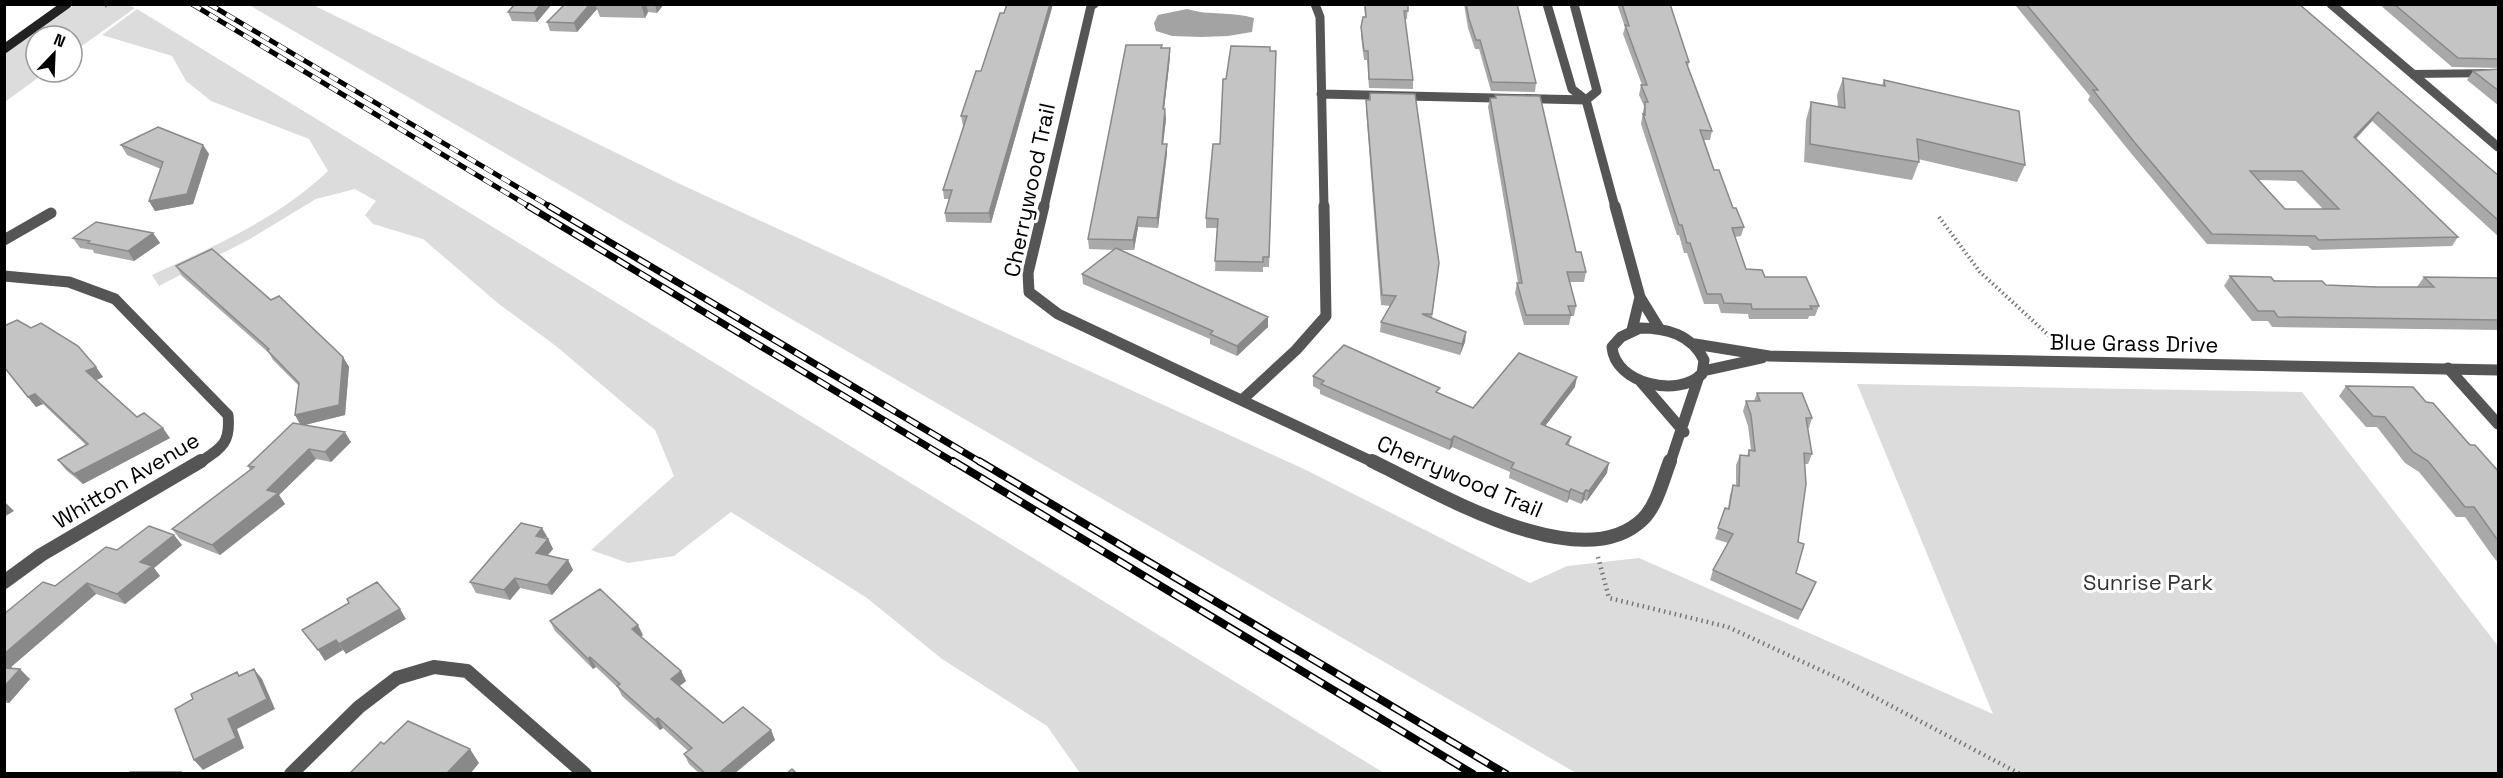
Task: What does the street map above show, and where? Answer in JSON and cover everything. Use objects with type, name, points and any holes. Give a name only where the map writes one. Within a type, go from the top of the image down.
[{"type":"main road","points":[[4,49],[67,4]]},
{"type":"street","name":"Cherrywood Trail","points":[[1094,4],[1028,273],[1029,292],[1058,314],[1495,519],[1564,541],[1593,540],[1630,529],[1644,517],[1684,432],[1701,373]]},
{"type":"street","points":[[1242,400],[1296,350],[1326,316],[1320,17],[1315,4]]},
{"type":"street","points":[[1547,4],[1572,89],[1586,100],[1640,297],[1659,328]]},
{"type":"street","points":[[1321,94],[1586,100],[1597,91],[1574,4]]},
{"type":"street","points":[[2331,4],[2499,147]]},
{"type":"street","points":[[4,240],[51,213]]},
{"type":"street","name":"Whitton Avenue","points":[[4,276],[69,282],[115,299],[228,415],[230,432],[222,447],[182,474],[41,555],[4,582]]},
{"type":"street","points":[[1632,330],[1640,297]]},
{"type":"street","points":[[1641,382],[1674,386],[1689,383],[1701,373],[1704,356],[1695,344],[1679,334],[1659,328],[1632,330],[1623,333],[1613,342],[1612,355],[1617,365],[1641,382],[1684,432]]},
{"type":"street","name":"Blue Grass Drive","points":[[1695,344],[1769,356],[2499,370]]},
{"type":"street","name":"Blue Grass Drive","points":[[1701,373],[1769,356]]},
{"type":"street","points":[[2448,368],[2499,424]]},
{"type":"street","points":[[291,774],[359,707],[397,678],[435,667],[467,670],[585,774]]},
{"type":"lane","points":[[2413,74],[2499,73]]},
{"type":"path","points":[[105,6],[111,4]]},
{"type":"path","points":[[1939,217],[1980,272],[2058,344],[2071,361]]},
{"type":"path","points":[[1593,540],[1609,598],[1728,627],[1844,681],[2020,774]]},
{"type":"green space","points":[[74,5],[128,5],[135,8],[84,44],[84,24],[47,24]]},
{"type":"green space","name":"Sunrise Park","points":[[249,5],[313,5],[682,185],[1304,469],[1530,583],[1567,566],[1639,558],[1993,714],[1857,384],[2302,392],[2498,646],[2498,773],[1576,773]]},
{"type":"green space","points":[[137,9],[1384,773],[1080,773],[1047,726],[942,659],[867,598],[731,512],[674,556],[628,563],[591,550],[674,476],[655,430],[556,346],[500,305],[423,239],[373,224],[365,215],[376,201],[355,189],[316,199],[250,239],[159,286],[152,275],[266,218],[288,204],[328,171],[309,139],[211,101],[186,81],[172,56],[102,35]]},
{"type":"green space","points":[[24,40],[24,84],[30,84],[5,102],[4,54]]},
{"type":"shaded area","points":[[1187,9],[1254,18],[1252,32],[1201,37],[1172,36],[1156,31],[1154,23],[1158,15]]},
{"type":"building","points":[[515,4],[541,4],[534,13],[508,12]]},
{"type":"building","points":[[565,4],[590,4],[574,23],[547,22]]},
{"type":"building","points":[[1007,4],[1050,4],[989,213],[945,213],[952,190],[943,190],[967,116],[961,116],[976,71],[981,71],[1000,13],[1004,13]]},
{"type":"building","points":[[1365,4],[1408,4],[1408,11],[1404,11],[1413,80],[1369,79],[1368,51],[1364,51],[1361,27],[1363,17],[1366,17]]},
{"type":"building","points":[[1466,4],[1517,4],[1536,83],[1492,82],[1480,40],[1476,40],[1469,19]]},
{"type":"building","points":[[1622,4],[1670,4],[1689,62],[1686,62],[1712,131],[1700,130],[1714,170],[1719,170],[1733,208],[1736,208],[1744,227],[1732,228],[1746,269],[1762,270],[1765,277],[1806,277],[1819,306],[1810,306],[1812,309],[1752,309],[1751,304],[1724,303],[1721,294],[1707,294],[1690,243],[1687,243],[1682,225],[1679,225],[1643,114],[1645,115],[1645,102],[1648,102],[1641,85],[1647,85],[1625,25],[1629,26]]},
{"type":"building","points":[[2026,4],[2299,4],[2499,176],[2499,221],[2378,112],[2354,137],[2458,237],[2319,240],[2315,236],[2212,234],[2093,90],[2098,90]],"holes":[[[2250,171],[2302,171],[2339,209],[2285,209]]]},
{"type":"building","points":[[2394,4],[2499,4],[2499,59],[2458,58]]},
{"type":"building","points":[[1126,45],[1162,45],[1161,48],[1170,48],[1163,109],[1165,109],[1162,144],[1167,144],[1157,218],[1138,217],[1133,240],[1088,239]]},
{"type":"building","points":[[1231,46],[1270,47],[1270,51],[1276,51],[1269,257],[1263,257],[1263,262],[1215,261],[1218,219],[1206,218],[1213,144],[1220,144],[1223,79],[1226,79]]},
{"type":"building","points":[[2499,69],[2499,91],[2473,71]]},
{"type":"building","points":[[1843,78],[1885,86],[1884,80],[2019,111],[2025,165],[1917,139],[1919,162],[1810,144],[1811,102],[1845,108]]},
{"type":"building","points":[[1370,93],[1415,94],[1439,263],[1432,314],[1422,314],[1466,332],[1462,344],[1381,322],[1396,296],[1382,295],[1366,100],[1370,100]]},
{"type":"building","points":[[1495,95],[1540,96],[1576,252],[1581,252],[1586,272],[1567,272],[1576,306],[1568,306],[1571,315],[1526,315],[1517,283],[1522,283],[1490,98],[1496,98]]},
{"type":"building","points":[[158,127],[203,145],[187,194],[149,201],[163,162],[121,145]]},
{"type":"building","points":[[96,222],[153,233],[128,251],[73,238]]},
{"type":"building","points":[[1116,248],[1268,317],[1237,346],[1210,334],[1213,331],[1082,274]]},
{"type":"building","points":[[212,249],[271,300],[279,296],[343,357],[339,405],[295,415],[299,383],[267,350],[269,349],[176,266]]},
{"type":"building","points":[[2230,276],[2271,277],[2274,281],[2322,281],[2326,285],[2377,287],[2434,287],[2424,277],[2499,278],[2499,320],[2278,317],[2274,311],[2258,311]]},
{"type":"building","points":[[17,320],[31,328],[41,323],[78,346],[96,367],[86,371],[137,417],[144,413],[163,428],[74,474],[58,460],[88,444],[35,394],[28,397],[4,367],[4,326]]},
{"type":"building","points":[[1344,345],[1440,388],[1436,392],[1473,408],[1519,353],[1577,377],[1541,424],[1571,437],[1566,444],[1609,463],[1589,491],[1586,490],[1583,494],[1571,489],[1569,492],[1511,468],[1514,463],[1454,436],[1451,440],[1321,384],[1324,381],[1313,376]]},
{"type":"building","points":[[2346,386],[2413,387],[2426,402],[2433,403],[2470,445],[2475,445],[2499,472],[2499,542],[2474,507],[2465,507],[2428,461],[2413,452],[2385,417],[2373,416]]},
{"type":"building","points":[[1757,393],[1802,393],[1812,418],[1806,418],[1812,454],[1804,453],[1806,484],[1798,542],[1804,544],[1796,573],[1816,582],[1802,610],[1713,570],[1733,534],[1718,528],[1725,508],[1729,509],[1733,485],[1739,486],[1740,455],[1749,456],[1749,450],[1755,451],[1751,415],[1746,401],[1760,401]]},
{"type":"building","points":[[293,423],[345,432],[325,452],[309,449],[267,490],[278,493],[212,545],[172,529],[254,467],[248,466]]},
{"type":"building","points":[[521,523],[542,528],[536,536],[548,539],[536,553],[568,560],[547,585],[515,578],[504,590],[470,582]]},
{"type":"building","points":[[149,526],[174,535],[140,562],[152,566],[117,594],[87,583],[4,654],[4,614],[43,582],[55,586],[106,547],[117,550]]},
{"type":"building","points":[[377,582],[400,609],[339,644],[336,640],[318,650],[302,630],[349,603],[347,599]]},
{"type":"building","points":[[600,589],[638,625],[632,629],[681,671],[671,679],[723,723],[743,707],[771,730],[718,774],[706,774],[684,754],[692,748],[658,718],[655,720],[617,686],[620,684],[590,657],[588,659],[550,621]]},
{"type":"building","points":[[4,668],[20,669],[4,687]]},
{"type":"building","points":[[254,669],[267,699],[228,719],[236,738],[194,760],[175,709],[193,699],[191,694],[237,672],[239,676]]},
{"type":"building","points":[[408,721],[470,749],[446,774],[349,774],[381,742],[384,744]]},
{"type":"building","points":[[792,769],[797,774],[786,774]]},
{"type":"building","points":[[130,772],[181,772],[180,774],[130,774]]},
{"type":"railway","points":[[192,4],[530,207]]},
{"type":"railway","points":[[209,4],[551,207]]},
{"type":"railway","points":[[528,206],[955,463]]},
{"type":"railway","points":[[549,206],[982,463]]},
{"type":"railway","points":[[953,461],[1473,774]]},
{"type":"railway","points":[[979,461],[1506,774]]}]
